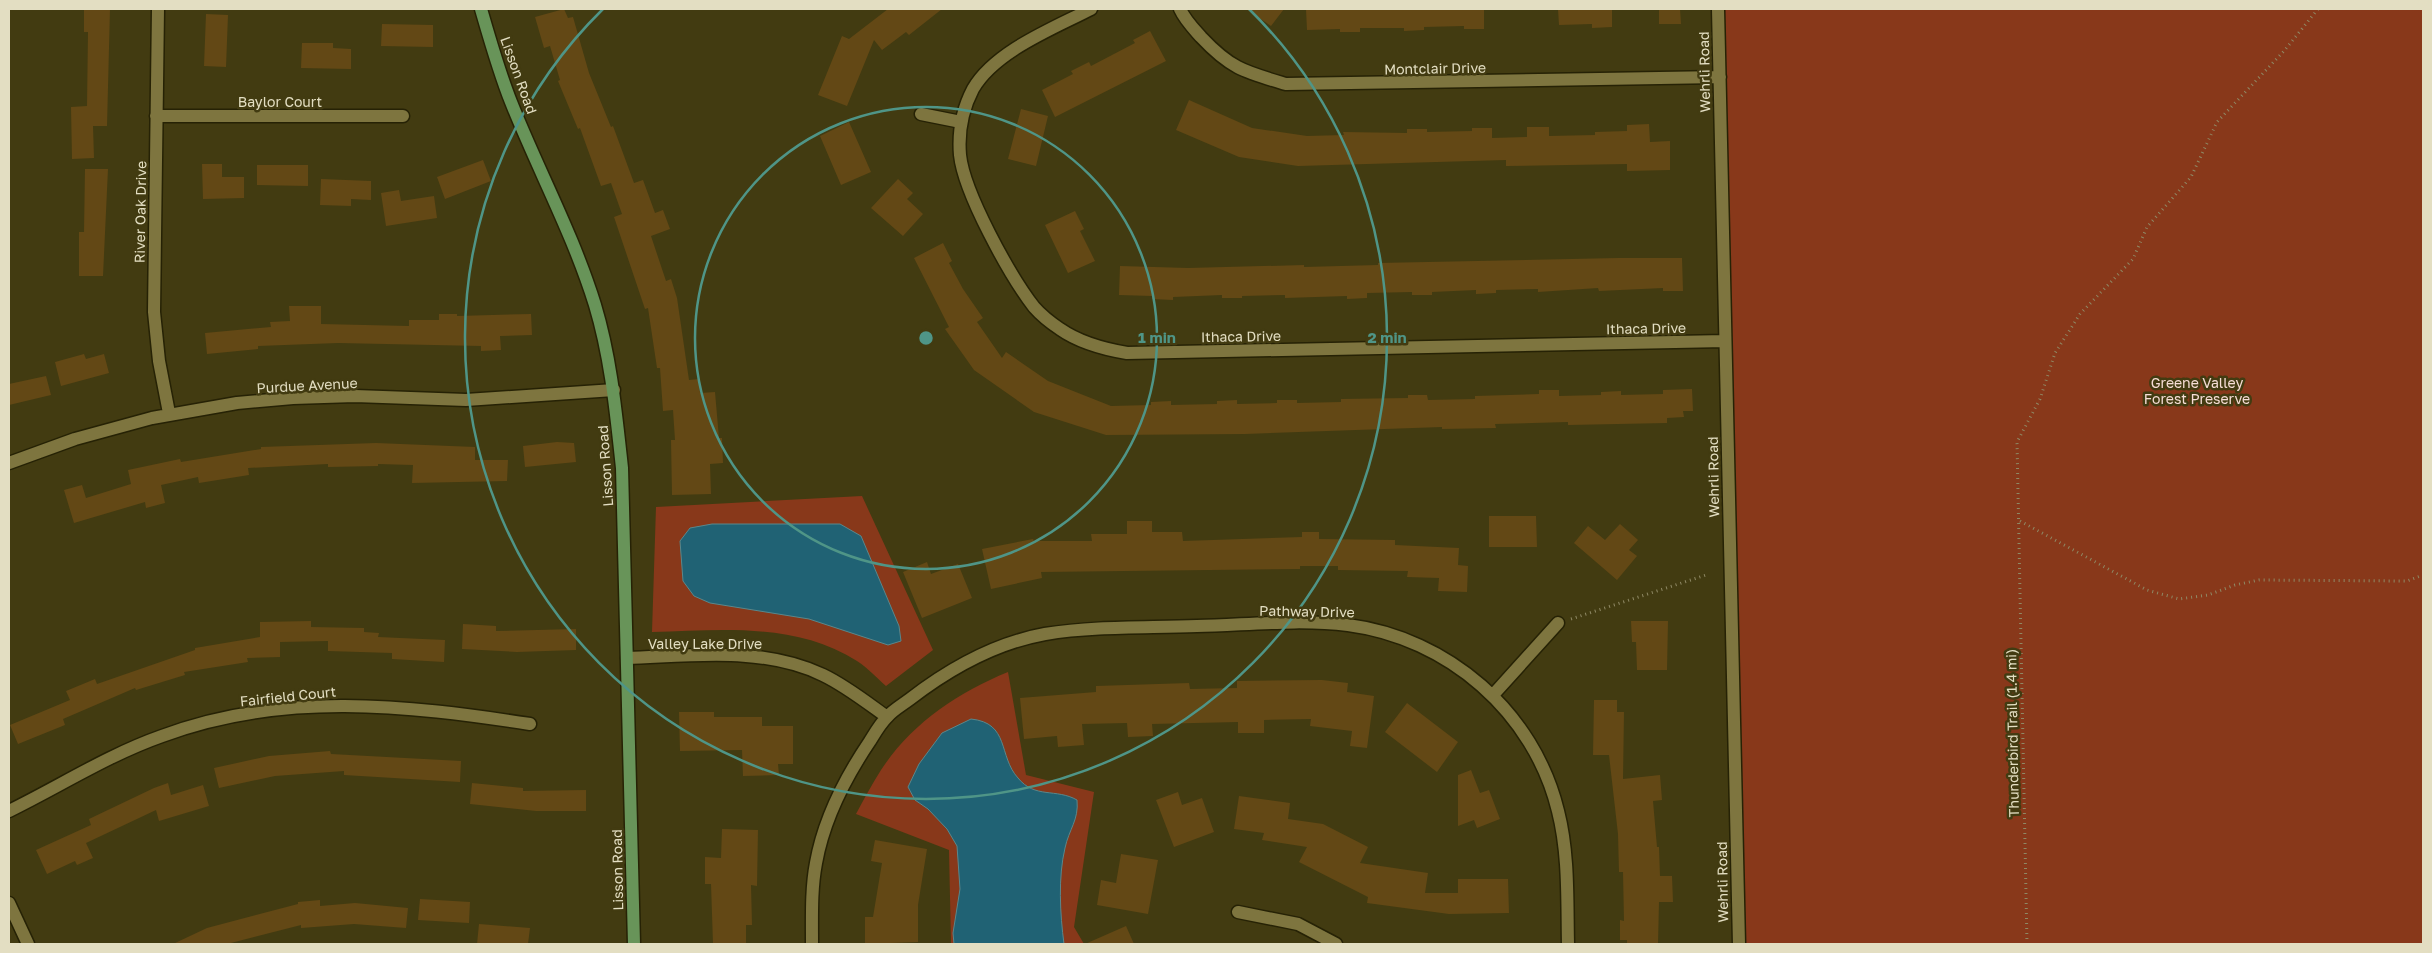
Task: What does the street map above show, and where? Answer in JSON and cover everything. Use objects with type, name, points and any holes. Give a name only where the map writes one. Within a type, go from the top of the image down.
[{"type":"street","name":"River Oak Drive","points":[[158,9],[154,312],[159,361],[170,413]]},
{"type":"street","name":"Lisson Road","points":[[481,9],[511,103],[580,261],[595,306],[614,390],[622,468],[634,944]]},
{"type":"street","name":"Ithaca Drive","points":[[1091,9],[1030,40],[1002,58],[975,86],[966,103],[961,122],[960,155],[967,184],[1016,281],[1036,308],[1059,329],[1092,345],[1127,353],[1725,341]]},
{"type":"street","name":"Montclair Drive","points":[[1180,9],[1184,18],[1220,57],[1242,70],[1286,84],[1720,77]]},
{"type":"street","name":"Wehrli Road","points":[[1718,9],[1739,944]]},
{"type":"street","points":[[921,114],[961,122]]},
{"type":"street","name":"Baylor Court","points":[[156,116],[403,116]]},
{"type":"street","name":"Purdue Avenue","points":[[9,463],[83,437],[170,413],[293,398],[355,396],[466,400],[614,390]]},
{"type":"street","name":"Pathway Drive","points":[[812,944],[813,885],[816,862],[828,820],[844,783],[887,717],[935,679],[958,665],[1018,640],[1084,630],[1308,623],[1365,628],[1398,637],[1429,650],[1454,664],[1493,695],[1528,739],[1549,783],[1558,809],[1566,860],[1568,944]]},
{"type":"street","points":[[1493,695],[1558,623]]},
{"type":"street","name":"Valley Lake Drive","points":[[627,658],[713,655],[770,659],[798,666],[822,675],[843,686],[887,717]]},
{"type":"street","name":"Fairfield Court","points":[[9,811],[98,763],[138,745],[164,735],[256,712],[305,706],[347,705],[466,714],[530,724]]},
{"type":"street","points":[[9,903],[28,944]]},
{"type":"street","points":[[1238,912],[1298,924],[1336,944]]},
{"type":"path","name":"Thunderbird Trail (1.4 mi)","points":[[2028,944],[2017,442],[2040,399],[2054,353],[2080,314],[2133,259],[2147,227],[2191,177],[2217,122],[2284,51],[2318,9]]},
{"type":"path","points":[[2020,521],[2147,590],[2179,599],[2208,595],[2235,585],[2259,580],[2407,581],[2423,575]]},
{"type":"path","points":[[1558,623],[1706,575]]},
{"type":"green space","name":"Greene Valley Forest Preserve","points":[[1718,9],[2423,9],[2423,944],[1739,944]]},
{"type":"green space","points":[[862,496],[933,650],[886,686],[857,661],[834,648],[784,634],[732,630],[652,632],[656,507]]},
{"type":"green space","points":[[1008,672],[1026,775],[1094,792],[1074,927],[1084,944],[951,944],[949,850],[856,814],[871,786],[893,753],[921,724],[954,700],[989,680]]},
{"type":"water","points":[[712,524],[840,524],[861,536],[899,626],[901,641],[888,645],[809,619],[710,603],[694,596],[683,581],[680,541],[690,528]]},
{"type":"water","points":[[971,719],[992,727],[998,734],[1012,769],[1018,778],[1031,789],[1061,794],[1077,800],[1077,813],[1067,841],[1061,871],[1061,908],[1064,944],[954,944],[953,933],[960,889],[957,846],[947,829],[928,809],[915,800],[908,787],[919,764],[942,733]]},
{"type":"building","points":[[84,9],[110,9],[107,126],[93,126],[94,158],[72,159],[71,107],[87,106],[88,32],[84,32]]},
{"type":"building","points":[[564,9],[568,18],[573,17],[589,73],[611,127],[613,126],[634,183],[643,180],[655,213],[663,210],[670,229],[651,236],[666,281],[671,279],[677,298],[689,380],[699,379],[700,393],[715,392],[719,438],[722,438],[723,463],[710,464],[711,494],[672,495],[671,440],[675,440],[673,410],[663,411],[660,368],[657,368],[648,308],[645,309],[614,217],[622,214],[611,183],[601,186],[580,128],[578,129],[558,81],[560,80],[550,46],[544,48],[535,17]]},
{"type":"building","points":[[888,9],[942,9],[909,35],[906,32],[882,50],[874,40],[847,106],[818,95],[842,36],[849,39]]},
{"type":"building","points":[[1246,9],[1284,9],[1271,26]]},
{"type":"building","points":[[1306,9],[1484,9],[1484,29],[1464,29],[1464,26],[1424,27],[1424,30],[1404,31],[1404,28],[1360,28],[1360,32],[1340,32],[1340,29],[1307,30]]},
{"type":"building","points":[[1558,9],[1612,9],[1612,27],[1592,28],[1592,24],[1559,25]]},
{"type":"building","points":[[1659,9],[1680,9],[1681,24],[1659,24]]},
{"type":"building","points":[[206,14],[228,15],[226,67],[204,66]]},
{"type":"building","points":[[382,24],[433,25],[433,47],[381,46]]},
{"type":"building","points":[[1150,31],[1166,61],[1055,117],[1042,90],[1073,74],[1071,71],[1089,62],[1091,66],[1135,43],[1133,40]]},
{"type":"building","points":[[302,43],[333,43],[333,48],[351,49],[351,69],[301,68]]},
{"type":"building","points":[[1189,100],[1252,128],[1307,136],[1344,135],[1343,132],[1407,133],[1407,129],[1427,129],[1427,132],[1472,131],[1472,128],[1492,128],[1492,138],[1527,137],[1527,127],[1549,127],[1549,136],[1595,135],[1595,132],[1627,131],[1627,125],[1649,124],[1650,142],[1670,141],[1670,170],[1627,171],[1627,164],[1506,166],[1506,160],[1298,166],[1239,157],[1176,130]]},
{"type":"building","points":[[1021,109],[1048,116],[1036,166],[1008,159]]},
{"type":"building","points":[[849,122],[871,172],[841,185],[820,136]]},
{"type":"building","points":[[483,160],[491,181],[445,199],[437,177]]},
{"type":"building","points":[[202,164],[222,164],[222,177],[244,177],[244,198],[203,199]]},
{"type":"building","points":[[257,165],[308,165],[308,186],[257,185]]},
{"type":"building","points":[[85,169],[108,169],[103,276],[79,276],[79,232],[84,232]]},
{"type":"building","points":[[321,179],[371,181],[371,200],[351,199],[351,206],[320,205]]},
{"type":"building","points":[[898,179],[913,193],[907,199],[923,214],[903,236],[871,208]]},
{"type":"building","points":[[399,190],[401,201],[434,196],[437,218],[386,226],[381,193]]},
{"type":"building","points":[[1075,211],[1084,229],[1080,231],[1095,261],[1068,273],[1045,225]]},
{"type":"building","points":[[943,243],[952,261],[949,263],[963,289],[983,318],[977,322],[1002,358],[1006,352],[1048,381],[1111,406],[1151,405],[1151,402],[1171,401],[1171,405],[1217,404],[1217,401],[1237,400],[1237,404],[1277,403],[1277,400],[1297,400],[1297,403],[1341,402],[1341,399],[1408,398],[1408,395],[1427,395],[1428,400],[1475,399],[1475,396],[1539,394],[1539,390],[1559,390],[1559,396],[1601,395],[1601,392],[1621,391],[1621,395],[1663,394],[1663,390],[1692,389],[1693,411],[1683,411],[1684,417],[1667,418],[1667,423],[1568,425],[1568,422],[1495,424],[1496,428],[1442,429],[1442,427],[1245,434],[1106,435],[1034,412],[974,370],[945,329],[949,327],[914,258]]},
{"type":"building","points":[[1682,258],[1683,291],[1663,291],[1663,288],[1599,291],[1598,288],[1538,292],[1538,289],[1496,290],[1496,293],[1476,294],[1476,290],[1432,292],[1432,295],[1412,295],[1412,292],[1367,293],[1367,298],[1347,299],[1347,296],[1285,298],[1285,295],[1222,298],[1222,295],[1173,297],[1173,300],[1152,299],[1152,296],[1119,295],[1120,266],[1188,268],[1304,265],[1304,267],[1378,265],[1378,263]]},
{"type":"building","points":[[289,306],[321,306],[321,324],[409,326],[409,320],[439,320],[439,314],[457,314],[457,316],[531,314],[532,335],[500,336],[501,350],[481,351],[481,346],[338,343],[258,346],[258,349],[207,354],[205,333],[271,327],[270,322],[290,321]]},
{"type":"building","points":[[84,354],[86,359],[104,354],[109,373],[61,386],[55,362]]},
{"type":"building","points":[[46,376],[51,395],[9,405],[9,384]]},
{"type":"building","points":[[557,442],[574,443],[576,462],[525,467],[523,446]]},
{"type":"building","points":[[376,443],[475,447],[475,460],[508,460],[507,481],[412,483],[413,465],[378,464],[378,466],[328,467],[328,464],[248,468],[249,475],[199,483],[198,477],[161,485],[165,503],[146,508],[145,502],[74,523],[64,490],[82,485],[86,498],[131,484],[128,470],[180,459],[181,462],[261,449],[261,447]]},
{"type":"building","points":[[1489,516],[1536,516],[1537,547],[1489,547]]},
{"type":"building","points":[[1127,521],[1152,521],[1152,532],[1182,532],[1183,541],[1302,537],[1302,532],[1319,532],[1319,539],[1395,540],[1395,545],[1459,548],[1458,565],[1468,566],[1467,592],[1438,591],[1439,578],[1407,577],[1408,571],[1338,570],[1338,566],[1300,566],[1300,569],[1041,572],[1042,578],[991,589],[982,549],[1033,539],[1034,541],[1092,541],[1091,534],[1127,534]]},
{"type":"building","points":[[1620,524],[1638,540],[1629,550],[1637,556],[1617,580],[1574,543],[1588,526],[1605,540]]},
{"type":"building","points":[[927,562],[931,574],[958,564],[972,598],[922,618],[903,572]]},
{"type":"building","points":[[311,621],[311,627],[364,628],[364,632],[379,633],[378,637],[445,640],[444,662],[392,659],[392,653],[328,651],[328,641],[280,642],[280,657],[247,658],[248,662],[184,672],[185,675],[136,690],[135,688],[63,719],[65,725],[18,744],[10,725],[70,700],[66,691],[95,679],[97,684],[195,650],[195,648],[260,637],[260,622]]},
{"type":"building","points":[[1631,621],[1668,621],[1667,670],[1637,670],[1636,642],[1632,642]]},
{"type":"building","points":[[463,624],[496,626],[496,631],[576,629],[576,650],[517,652],[462,649]]},
{"type":"building","points":[[1322,680],[1348,683],[1347,692],[1374,696],[1367,748],[1350,746],[1352,731],[1310,726],[1311,719],[1264,720],[1264,733],[1238,733],[1238,722],[1152,724],[1153,736],[1128,737],[1127,723],[1082,724],[1084,745],[1058,747],[1057,736],[1024,739],[1020,698],[1096,692],[1096,686],[1189,683],[1190,689],[1237,688],[1237,681]]},
{"type":"building","points":[[1594,700],[1617,700],[1617,712],[1624,712],[1623,779],[1660,775],[1662,800],[1653,801],[1657,847],[1659,847],[1660,876],[1672,876],[1673,902],[1659,902],[1658,944],[1627,944],[1627,940],[1620,940],[1620,920],[1624,921],[1623,872],[1619,872],[1618,834],[1609,755],[1593,755]]},
{"type":"building","points":[[1407,703],[1458,742],[1437,772],[1385,732]]},
{"type":"building","points":[[679,712],[714,712],[714,717],[762,717],[762,726],[793,726],[793,764],[778,764],[779,775],[743,776],[742,750],[680,751]]},
{"type":"building","points":[[330,751],[331,754],[461,761],[460,782],[344,775],[344,771],[275,776],[219,788],[214,768],[269,756]]},
{"type":"building","points":[[1471,770],[1480,793],[1489,790],[1500,819],[1477,828],[1474,820],[1458,826],[1458,775]]},
{"type":"building","points":[[168,783],[171,795],[203,785],[209,806],[159,821],[156,810],[86,843],[93,858],[77,865],[75,861],[47,874],[36,850],[91,825],[89,819]]},
{"type":"building","points":[[472,783],[523,788],[523,791],[586,790],[586,811],[536,811],[470,804]]},
{"type":"building","points":[[1178,792],[1182,805],[1202,798],[1214,832],[1174,847],[1156,800]]},
{"type":"building","points":[[1239,796],[1290,803],[1288,819],[1323,824],[1368,847],[1360,863],[1428,873],[1425,893],[1458,893],[1458,879],[1508,879],[1509,913],[1449,914],[1367,903],[1368,897],[1299,862],[1307,847],[1262,840],[1264,833],[1234,829]]},
{"type":"building","points":[[722,829],[758,830],[757,886],[751,885],[752,925],[746,925],[746,944],[713,944],[711,884],[705,884],[705,857],[721,858]]},
{"type":"building","points":[[875,840],[927,849],[918,905],[918,942],[865,944],[865,917],[873,917],[882,863],[871,861]]},
{"type":"building","points":[[1121,854],[1158,860],[1148,914],[1097,905],[1101,880],[1116,883]]},
{"type":"building","points":[[420,899],[470,902],[469,923],[418,920]]},
{"type":"building","points":[[320,900],[320,906],[355,903],[408,908],[406,928],[354,924],[301,928],[301,925],[227,944],[173,944],[207,928],[298,904],[298,902]]},
{"type":"building","points":[[479,924],[530,928],[528,944],[477,944]]},
{"type":"building","points":[[1126,926],[1134,944],[1085,944]]}]
